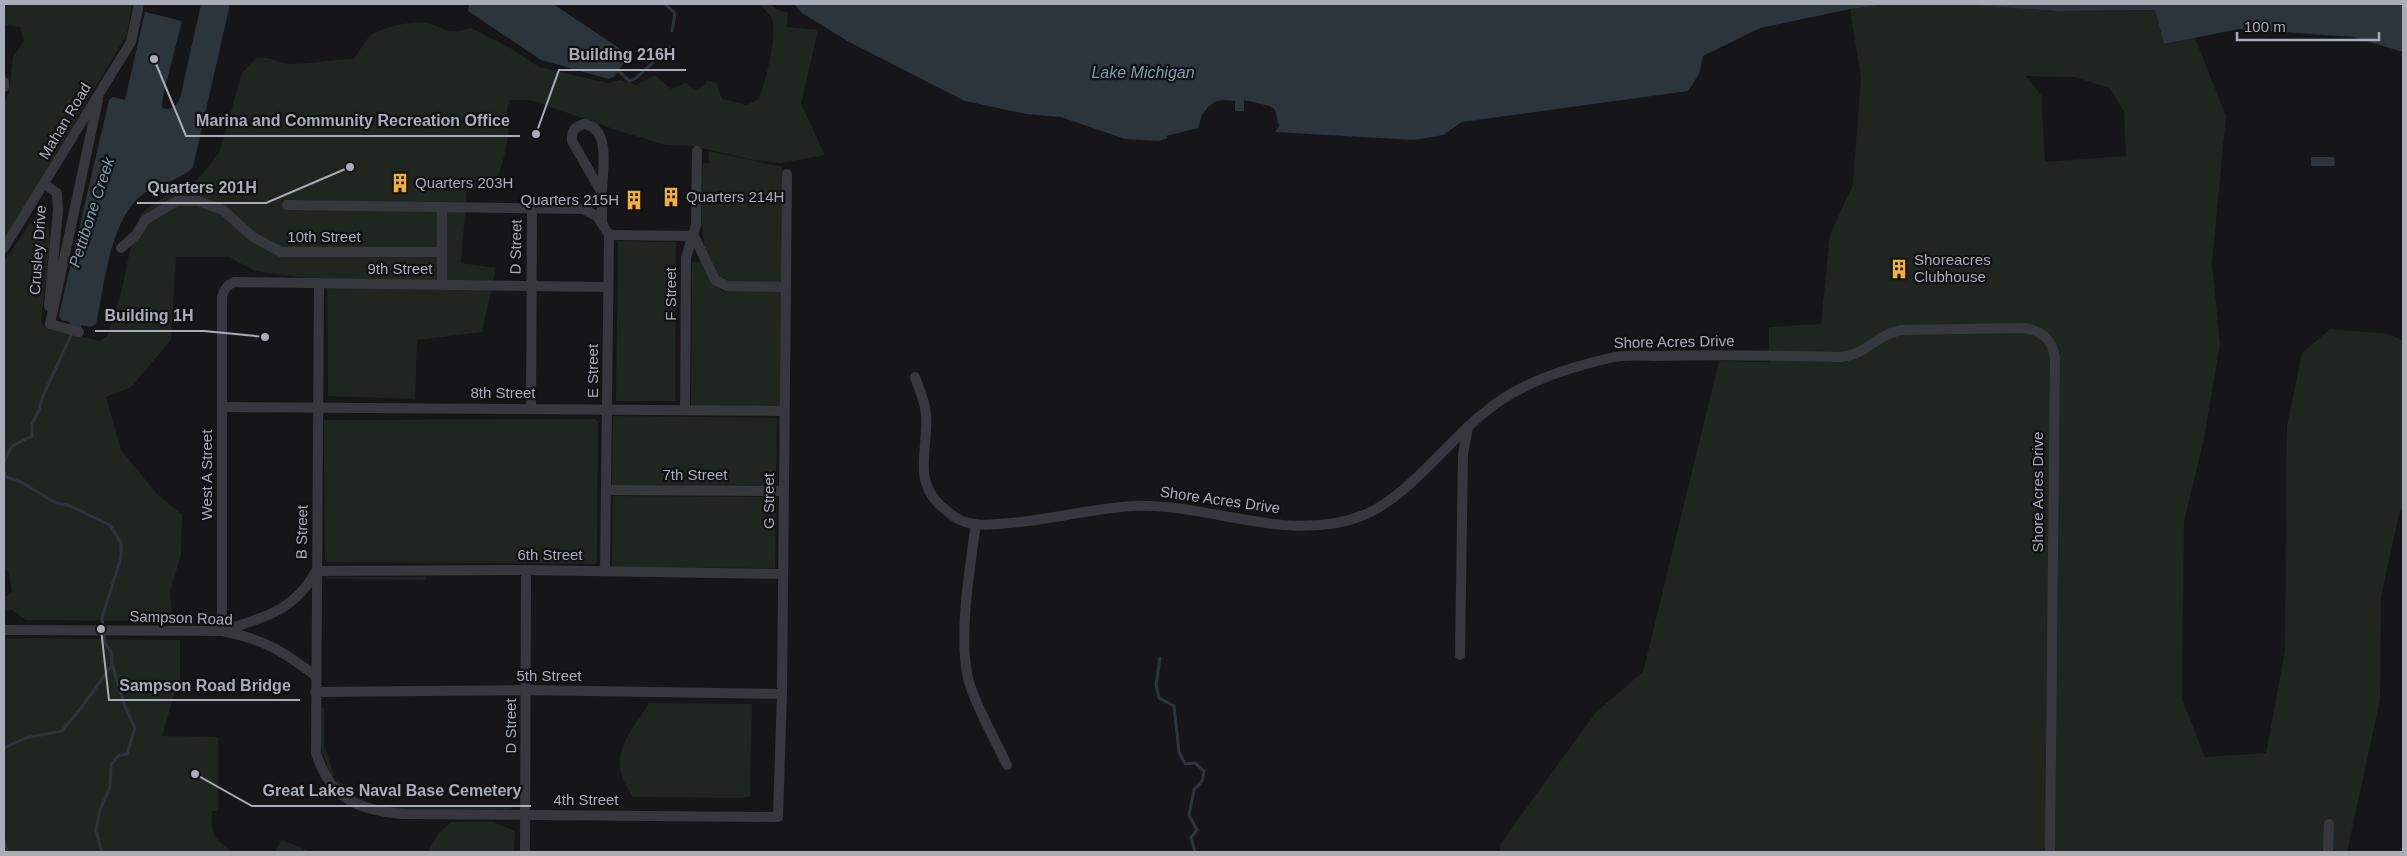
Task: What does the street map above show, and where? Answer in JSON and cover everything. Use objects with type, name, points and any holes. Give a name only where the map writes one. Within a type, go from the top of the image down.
[{"type":"street","name":"Mahan Road","points":[[4,248],[131,42],[139,4]]},
{"type":"street","points":[[4,82],[4,87]]},
{"type":"street","points":[[79,332],[50,324],[100,91]]},
{"type":"street","points":[[602,193],[572,141],[572,132],[577,126],[584,124],[594,128],[602,139],[602,193],[602,223]]},
{"type":"street","name":"F Street","points":[[685,410],[686,258],[696,224],[697,151]]},
{"type":"street","name":"G Street","points":[[766,816],[778,817],[782,694],[788,174]]},
{"type":"street","name":"Crusley Drive","points":[[44,184],[57,193],[58,210],[50,289],[50,324]]},
{"type":"street","points":[[582,209],[602,193]]},
{"type":"street","name":"10th Street","points":[[120,248],[136,235],[145,220],[178,201],[198,201],[223,210],[252,237],[281,252],[442,252]]},
{"type":"street","points":[[287,205],[582,209],[591,212],[602,223],[609,235],[694,236],[715,280],[728,286],[786,287]]},
{"type":"street","points":[[442,208],[442,284]]},
{"type":"street","name":"D Street","points":[[531,408],[532,209]]},
{"type":"street","name":"E Street","points":[[605,571],[609,235]]},
{"type":"street","name":"9th Street","points":[[222,319],[223,290],[234,282],[608,287]]},
{"type":"street","name":"B Street","points":[[319,284],[316,753],[327,779]]},
{"type":"street","name":"West A Street","points":[[222,319],[222,631]]},
{"type":"street","name":"Shore Acres Drive","points":[[915,377],[926,410],[927,423],[923,455],[927,486],[936,501],[948,512],[965,522],[976,524],[1017,523],[1129,506],[1153,505],[1272,524],[1308,525],[1347,520],[1364,515],[1390,500],[1468,426],[1511,392],[1560,372],[1611,357],[1710,355],[1841,357],[1854,356],[1886,333],[1901,330],[2024,328],[2042,332],[2053,347],[2055,357],[2050,852]]},
{"type":"street","name":"8th Street","points":[[222,406],[784,411]]},
{"type":"street","points":[[1460,655],[1463,454],[1468,426]]},
{"type":"street","name":"7th Street","points":[[607,490],[784,491]]},
{"type":"street","points":[[976,524],[965,625],[966,666],[970,687],[1007,765]]},
{"type":"street","name":"D Street","points":[[525,852],[526,570]]},
{"type":"street","name":"6th Street","points":[[316,571],[526,570],[783,574]]},
{"type":"street","points":[[222,631],[262,618],[288,606],[302,593],[316,571]]},
{"type":"street","name":"Sampson Road","points":[[6,630],[222,631],[243,635],[267,643],[288,655],[316,676]]},
{"type":"street","name":"5th Street","points":[[316,692],[526,690],[782,694]]},
{"type":"street","name":"4th Street","points":[[327,779],[349,801],[376,811],[404,814],[766,816]]},
{"type":"street","points":[[2328,824],[2328,852]]},
{"type":"shaded area","points":[[4,4],[132,4],[127,34],[4,241],[4,104],[9,93],[13,57],[24,41],[20,27],[4,25]]},
{"type":"shaded area","points":[[760,4],[770,4],[776,9],[788,13],[787,27],[818,30],[801,104],[825,155],[781,163],[753,160],[693,146],[666,145],[619,131],[531,100],[510,100],[507,108],[508,130],[506,149],[493,189],[467,189],[461,263],[496,268],[482,332],[417,340],[415,399],[328,396],[327,281],[255,271],[229,257],[176,257],[171,340],[131,387],[106,397],[121,450],[157,494],[182,514],[181,555],[170,591],[172,621],[26,620],[13,610],[4,611],[4,598],[12,592],[9,573],[4,569],[4,261],[37,214],[47,217],[50,240],[41,323],[47,328],[99,341],[107,336],[121,293],[131,245],[141,213],[170,192],[198,179],[219,153],[242,73],[256,58],[267,58],[291,64],[354,59],[368,38],[374,33],[397,25],[421,22],[448,31],[471,28],[512,49],[539,67],[608,83],[621,80],[636,85],[655,75],[671,89],[686,83],[696,91],[707,80],[716,83],[722,99],[747,105],[759,99],[772,47],[772,19]]},
{"type":"shaded area","points":[[1889,4],[1958,4],[2056,11],[2155,10],[2164,44],[2195,38],[2226,116],[2212,263],[2220,344],[2204,438],[2184,522],[2182,699],[2205,757],[2266,753],[2285,651],[2287,426],[2302,353],[2330,329],[2390,334],[2403,341],[2403,506],[2399,514],[2381,597],[2380,700],[2347,852],[1500,852],[1501,843],[1596,712],[1643,672],[1719,361],[1769,362],[1769,327],[1821,324],[1830,234],[1853,185],[1861,77],[1850,9]],"holes":[[[2026,76],[2074,77],[2110,88],[2124,112],[2126,156],[2045,162],[2041,95]]]},
{"type":"shaded area","points":[[708,151],[782,167],[781,283],[746,284],[727,282],[716,275],[709,263],[702,229],[701,210],[703,163],[709,163]]},
{"type":"shaded area","points":[[618,241],[676,242],[675,401],[616,401]]},
{"type":"shaded area","points":[[692,262],[701,262],[710,282],[723,291],[781,291],[780,408],[691,407]]},
{"type":"shaded area","points":[[613,416],[777,418],[776,487],[612,485]]},
{"type":"shaded area","points":[[595,419],[598,422],[597,561],[595,564],[327,562],[325,560],[324,420]]},
{"type":"shaded area","points":[[613,496],[776,497],[775,568],[612,567]]},
{"type":"shaded area","points":[[327,577],[425,577],[425,580],[327,579]]},
{"type":"shaded area","points":[[4,639],[180,640],[180,688],[174,695],[162,736],[218,737],[218,811],[212,811],[212,826],[217,839],[232,852],[4,852]]},
{"type":"shaded area","points":[[649,703],[752,704],[750,796],[740,798],[633,797],[625,783],[620,759],[622,748],[627,738]]},
{"type":"shaded area","points":[[320,708],[324,708],[324,744],[334,775],[331,777],[320,744]]},
{"type":"shaded area","points":[[338,780],[356,796],[374,806],[511,807],[511,809],[378,809],[365,805],[349,795],[335,782]]},
{"type":"shaded area","points":[[451,822],[493,822],[515,831],[514,852],[427,852],[438,834]]},
{"type":"shaded area","points":[[282,840],[311,852],[274,852]]},
{"type":"water","points":[[201,4],[230,4],[193,167],[183,175],[148,191],[131,206],[122,220],[115,237],[96,324],[90,327],[82,325],[77,336],[69,325],[70,322],[61,320],[59,315],[109,100],[113,97],[125,100],[145,12],[182,21],[163,96],[162,108],[169,109],[175,106],[181,94]]},
{"type":"water","points":[[469,4],[553,4],[622,50],[625,61],[615,76],[609,79],[541,60],[468,11]]},
{"type":"water","name":"Lake Michigan","points":[[794,4],[1889,4],[1850,9],[1760,28],[1703,56],[1699,74],[1688,91],[1462,122],[1443,135],[1414,140],[1275,132],[1274,112],[1255,105],[1244,105],[1244,111],[1235,111],[1235,105],[1214,109],[1199,129],[1159,141],[1125,139],[1061,117],[1026,114],[965,101],[849,42],[802,13]]},
{"type":"water","points":[[1958,4],[2403,4],[2403,52],[2353,37],[2239,29],[2164,44],[2155,10],[2056,11]]},
{"type":"water","points":[[2311,157],[2334,157],[2335,166],[2311,166]]},
{"type":"pier","points":[[1244,100],[1270,106],[1275,110],[1279,126],[1275,132],[1272,133],[1271,113],[1254,107],[1247,107],[1247,112],[1244,111]]},
{"type":"pier","points":[[1216,101],[1235,101],[1235,114],[1233,108],[1215,111],[1200,131],[1169,141],[1166,136],[1198,128],[1202,115],[1208,107]]},
{"type":"waterway","points":[[665,4],[675,13],[672,31]]},
{"type":"waterway","points":[[618,71],[630,81],[636,78],[670,47]]},
{"type":"waterway","name":"Pettibone Creek","points":[[4,462],[12,446],[32,436],[32,424],[73,331]]},
{"type":"waterway","name":"Pettibone Creek","points":[[4,471],[6,477],[21,482],[56,503],[68,505],[110,525],[121,543],[121,557],[102,618],[105,643],[112,654],[112,665],[62,731],[25,738],[4,748]]},
{"type":"waterway","name":"Pettibone Creek","points":[[1160,658],[1156,685],[1159,698],[1174,706],[1179,752],[1185,764],[1195,763],[1204,771],[1202,781],[1194,790],[1189,815],[1197,830],[1191,838],[1195,852]]},
{"type":"waterway","name":"Pettibone Creek","points":[[102,852],[96,830],[100,810],[110,787],[111,765],[118,756],[127,754],[135,728],[125,707],[112,664]]},
{"type":"waterway","name":"Pettibone Creek","points":[[4,841],[7,852]]},
{"type":"place","name":"Marina and Community Recreation Office","points":[[154,59]]},
{"type":"place","name":"Building 216H","points":[[536,134]]},
{"type":"place","name":"Quarters 201H","points":[[350,167]]},
{"type":"place","name":"Quarters 203H","points":[[400,183]]},
{"type":"place","name":"Quarters 214H","points":[[671,197]]},
{"type":"place","name":"Quarters 215H","points":[[634,200]]},
{"type":"place","name":"Shoreacres Clubhouse","points":[[1899,269]]},
{"type":"place","name":"Building 1H","points":[[265,337]]},
{"type":"place","name":"Sampson Road Bridge","points":[[101,629]]},
{"type":"place","name":"Great Lakes Naval Base Cemetery","points":[[195,774]]}]
